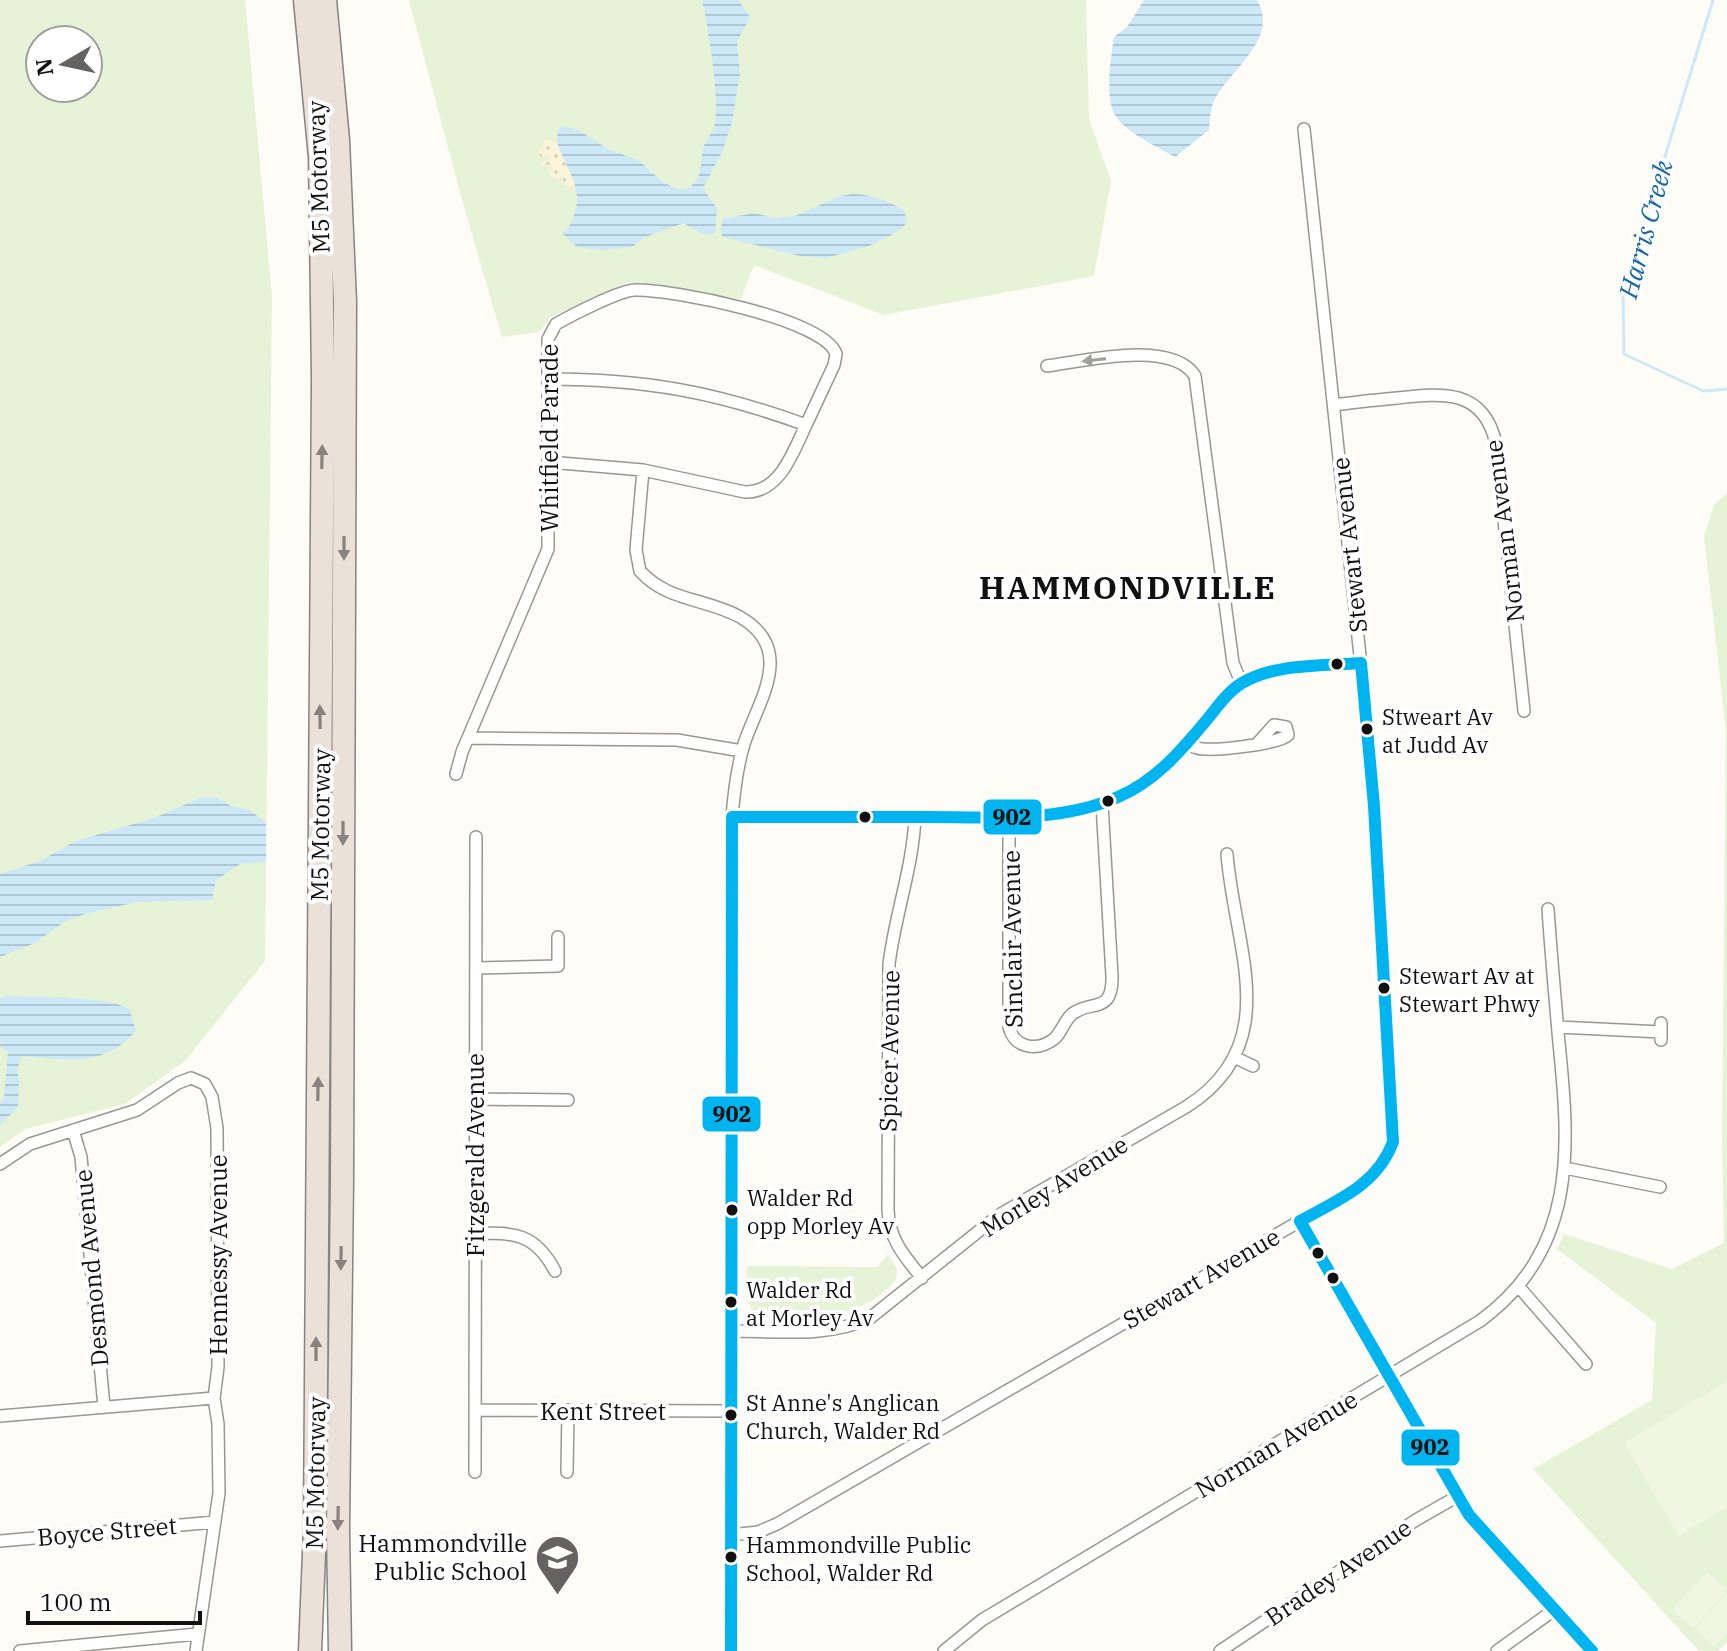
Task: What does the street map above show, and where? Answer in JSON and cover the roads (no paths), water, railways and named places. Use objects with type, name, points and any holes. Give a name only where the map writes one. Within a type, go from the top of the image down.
[{"type":"highway","name":"M5 Motorway","points":[[305,0],[320,157],[323,377],[315,1529],[310,1651]]},
{"type":"highway","name":"M5 Motorway","points":[[325,0],[338,140],[345,302],[338,1529],[340,1651]]},
{"type":"street","name":"Stewart Avenue","points":[[731,1535],[758,1532],[777,1524],[1371,1179],[1383,1166],[1393,1142],[1374,806],[1304,129]]},
{"type":"street","name":"Whitfield Parade","points":[[456,774],[468,738],[548,549],[550,333],[561,321],[630,290],[705,300],[801,326],[832,344],[836,354],[834,365],[806,425]]},
{"type":"street","points":[[1047,366],[1140,355],[1174,359],[1183,363],[1195,376],[1233,663],[1241,682]]},
{"type":"street","points":[[549,379],[619,380],[685,389],[745,404],[806,425],[781,472],[768,486],[757,492],[643,470],[549,462]]},
{"type":"street","name":"Norman Avenue","points":[[1334,405],[1449,395],[1471,403],[1488,421],[1496,444],[1524,711]]},
{"type":"street","points":[[643,470],[636,550],[640,571],[671,594],[740,617],[758,633],[770,663],[768,686],[742,751],[732,817],[731,1651]]},
{"type":"street","points":[[732,817],[1009,817],[1052,815],[1102,804],[1150,779],[1241,682],[1263,674],[1361,663]]},
{"type":"street","points":[[468,738],[677,740],[742,751]]},
{"type":"street","points":[[1185,743],[1200,749],[1257,744]]},
{"type":"street","name":"Sinclair Avenue","points":[[1009,817],[1009,1027],[1014,1039],[1026,1046],[1033,1046],[1054,1038],[1071,1015],[1097,1006],[1111,992],[1102,804]]},
{"type":"street","name":"Spicer Avenue","points":[[915,817],[913,849],[889,964],[888,1210],[896,1245],[922,1278]]},
{"type":"street","name":"Fitzgerald Avenue","points":[[475,1472],[476,837]]},
{"type":"street","name":"Morley Avenue","points":[[732,1331],[816,1331],[851,1326],[880,1311],[999,1215],[1197,1100],[1216,1082],[1234,1057],[1246,1026],[1248,990],[1229,883],[1227,854]]},
{"type":"street","name":"Norman Avenue","points":[[944,1651],[982,1620],[1480,1321],[1519,1287],[1554,1223],[1565,1168],[1566,1121],[1548,909]]},
{"type":"street","points":[[476,968],[558,966],[558,937]]},
{"type":"street","points":[[1558,1027],[1661,1032]]},
{"type":"street","points":[[1234,1057],[1253,1066]]},
{"type":"street","name":"Hennessy Avenue","points":[[0,1164],[30,1144],[137,1110],[191,1078],[205,1084],[212,1097],[217,1144],[218,1367],[214,1398],[218,1424],[219,1493],[196,1651]]},
{"type":"street","points":[[475,1099],[568,1100]]},
{"type":"street","name":"Desmond Avenue","points":[[73,1130],[81,1157],[104,1407]]},
{"type":"street","points":[[1565,1168],[1660,1187]]},
{"type":"street","points":[[1300,1221],[1475,1523],[1592,1651]]},
{"type":"street","points":[[475,1233],[510,1234],[528,1239],[544,1252],[555,1271]]},
{"type":"street","points":[[1519,1287],[1586,1364]]},
{"type":"street","points":[[0,1416],[214,1398]]},
{"type":"street","name":"Kent Street","points":[[475,1410],[732,1411]]},
{"type":"street","points":[[567,1472],[568,1410]]},
{"type":"street","name":"Bradey Avenue","points":[[1220,1651],[1416,1520],[1458,1496]]},
{"type":"street","name":"Boyce Street","points":[[0,1541],[215,1522]]},
{"type":"street","points":[[1497,1651],[1554,1610]]},
{"type":"street","points":[[20,1651],[125,1646],[197,1634]]},
{"type":"water","points":[[702,0],[738,0],[750,17],[737,42],[740,74],[732,122],[722,152],[703,188],[717,209],[715,234],[702,234],[684,223],[645,237],[632,247],[601,250],[577,247],[562,233],[570,225],[577,203],[573,178],[559,146],[557,137],[560,127],[579,131],[608,149],[637,160],[674,188],[690,187],[697,179],[703,149],[716,116],[713,65]]},
{"type":"water","points":[[1144,0],[1257,0],[1262,14],[1258,41],[1213,102],[1209,130],[1175,157],[1125,126],[1118,120],[1111,105],[1114,37],[1127,27]]},
{"type":"water","points":[[853,194],[897,206],[904,210],[907,223],[897,232],[869,246],[826,258],[800,256],[723,237],[721,233],[722,219],[754,213],[774,218],[795,216],[840,196]]},
{"type":"water","points":[[216,797],[231,806],[250,810],[266,823],[266,862],[240,864],[216,880],[212,900],[137,902],[85,914],[64,922],[35,943],[0,957],[0,874],[40,861],[76,841],[154,818],[200,798]]},
{"type":"water","points":[[0,998],[72,998],[121,1005],[130,1010],[136,1031],[123,1043],[97,1056],[69,1059],[22,1056],[17,1070],[18,1107],[0,1125],[8,1052],[0,1046]]},
{"type":"waterway","name":"Harris Creek","points":[[1713,0],[1623,293],[1624,354],[1703,391],[1727,389]]},
{"type":"place","name":"Stweart Av at Judd Av","points":[[1367,729]]},
{"type":"place","name":"Stewart Av at Stewart Phwy","points":[[1384,988]]},
{"type":"place","name":"Walder Rd opp Morley Av","points":[[732,1210]]},
{"type":"place","name":"Walder Rd at Morley Av","points":[[731,1302]]},
{"type":"place","name":"St Anne's Anglican Church, Walder Rd","points":[[731,1415]]},
{"type":"place","name":"Hammondville Public School, Walder Rd","points":[[731,1557]]},
{"type":"place","name":"Hammondville Public School","points":[[558,1596]]},
{"type":"district","name":"HAMMONDVILLE","points":[[1128,587]]}]
